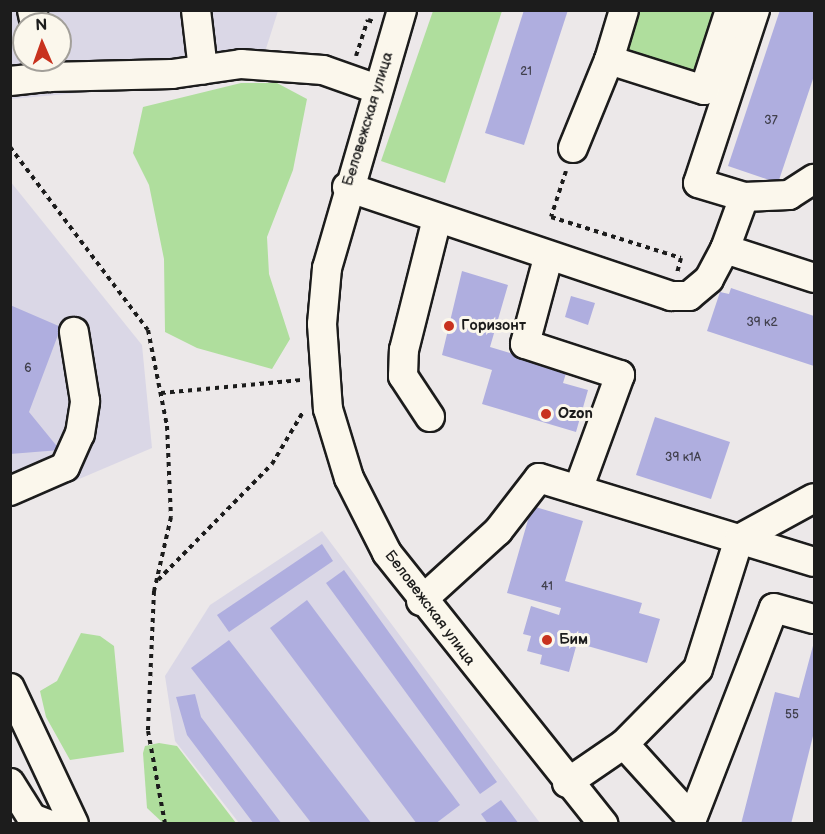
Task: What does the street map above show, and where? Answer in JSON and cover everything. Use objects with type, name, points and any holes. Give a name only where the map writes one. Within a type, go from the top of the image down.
[{"type":"street","points":[[196,10],[203,69]]},
{"type":"street","name":"Беловежская улица","points":[[402,10],[347,188],[327,268],[323,378],[338,443],[362,508],[421,601],[567,783],[603,824]]},
{"type":"street","points":[[573,148],[609,60],[624,10]]},
{"type":"street","points":[[609,60],[704,90],[730,10]]},
{"type":"street","points":[[755,10],[698,183],[744,197],[789,195],[814,179]]},
{"type":"street","points":[[72,69],[203,69],[242,64],[323,70],[377,89]]},
{"type":"street","points":[[10,81],[38,72]]},
{"type":"street","points":[[347,188],[548,258],[670,296],[689,296],[709,279],[725,249],[744,197]]},
{"type":"street","points":[[430,417],[403,376],[404,350],[437,219]]},
{"type":"street","points":[[725,249],[814,278]]},
{"type":"street","points":[[548,258],[525,344],[620,375],[578,490]]},
{"type":"street","points":[[10,490],[65,467],[80,434],[86,401],[74,332]]},
{"type":"street","points":[[421,601],[498,531],[539,477],[814,562]]},
{"type":"street","points":[[567,783],[624,744],[698,669],[739,539],[814,498]]},
{"type":"street","points":[[624,744],[692,819],[774,608],[814,619]]},
{"type":"street","points":[[10,688],[74,824]]},
{"type":"street","points":[[10,783],[32,818],[48,824]]},
{"type":"path","points":[[10,147],[148,330],[160,393],[171,517],[156,582],[148,731],[165,824]]},
{"type":"path","points":[[573,148],[551,217],[681,258],[670,296]]},
{"type":"path","points":[[160,393],[323,378]]},
{"type":"path","points":[[156,582],[272,464],[323,378]]},
{"type":"shaded area","points":[[11,11],[278,11],[257,77],[11,99]]},
{"type":"shaded area","points":[[10,181],[142,345],[152,448],[11,508]]},
{"type":"shaded area","points":[[322,531],[540,823],[239,823],[175,741],[165,676],[210,605]]},
{"type":"green space","points":[[433,11],[502,11],[445,183],[381,161]]},
{"type":"green space","points":[[638,11],[715,11],[696,72],[626,50]]},
{"type":"green space","points":[[241,83],[277,83],[307,99],[293,170],[267,237],[269,274],[290,339],[272,369],[197,348],[165,332],[164,259],[149,185],[133,153],[143,107]]},
{"type":"green space","points":[[81,633],[100,636],[114,646],[124,752],[70,760],[46,717],[40,691],[57,681]]},
{"type":"green space","points":[[159,743],[177,746],[236,823],[163,823],[147,808],[143,753],[145,746]]},
{"type":"building","points":[[524,10],[568,10],[524,145],[485,133]]},
{"type":"building","points":[[780,10],[814,10],[814,76],[778,183],[728,166]]},
{"type":"building","points":[[462,271],[508,285],[490,347],[567,370],[563,383],[588,390],[576,432],[482,404],[492,370],[442,355]]},
{"type":"building","points":[[731,288],[814,316],[814,366],[707,331],[720,292],[729,294]]},
{"type":"building","points":[[571,296],[595,303],[588,325],[565,317]]},
{"type":"building","points":[[10,305],[61,327],[29,412],[60,450],[10,454]]},
{"type":"building","points":[[655,417],[730,442],[711,499],[636,475]]},
{"type":"building","points":[[532,506],[583,521],[565,581],[642,603],[639,613],[660,619],[647,663],[577,643],[569,672],[540,664],[542,655],[527,651],[531,636],[523,634],[531,606],[559,615],[561,608],[507,593]]},
{"type":"building","points":[[322,544],[333,561],[229,632],[217,615]]},
{"type":"building","points":[[344,570],[497,782],[480,794],[326,583]]},
{"type":"building","points":[[307,600],[460,805],[435,824],[417,824],[270,628]]},
{"type":"building","points":[[229,640],[372,824],[312,824],[191,668]]},
{"type":"building","points":[[814,642],[814,732],[791,824],[741,824],[775,692],[799,698]]},
{"type":"building","points":[[195,694],[201,717],[282,824],[254,824],[187,735],[176,697]]},
{"type":"building","points":[[501,800],[519,824],[488,824],[481,814]]},
{"type":"place","name":"Горизонт","points":[[449,326]]},
{"type":"place","name":"Ozon","points":[[546,414]]},
{"type":"place","name":"Бим","points":[[547,640]]}]
